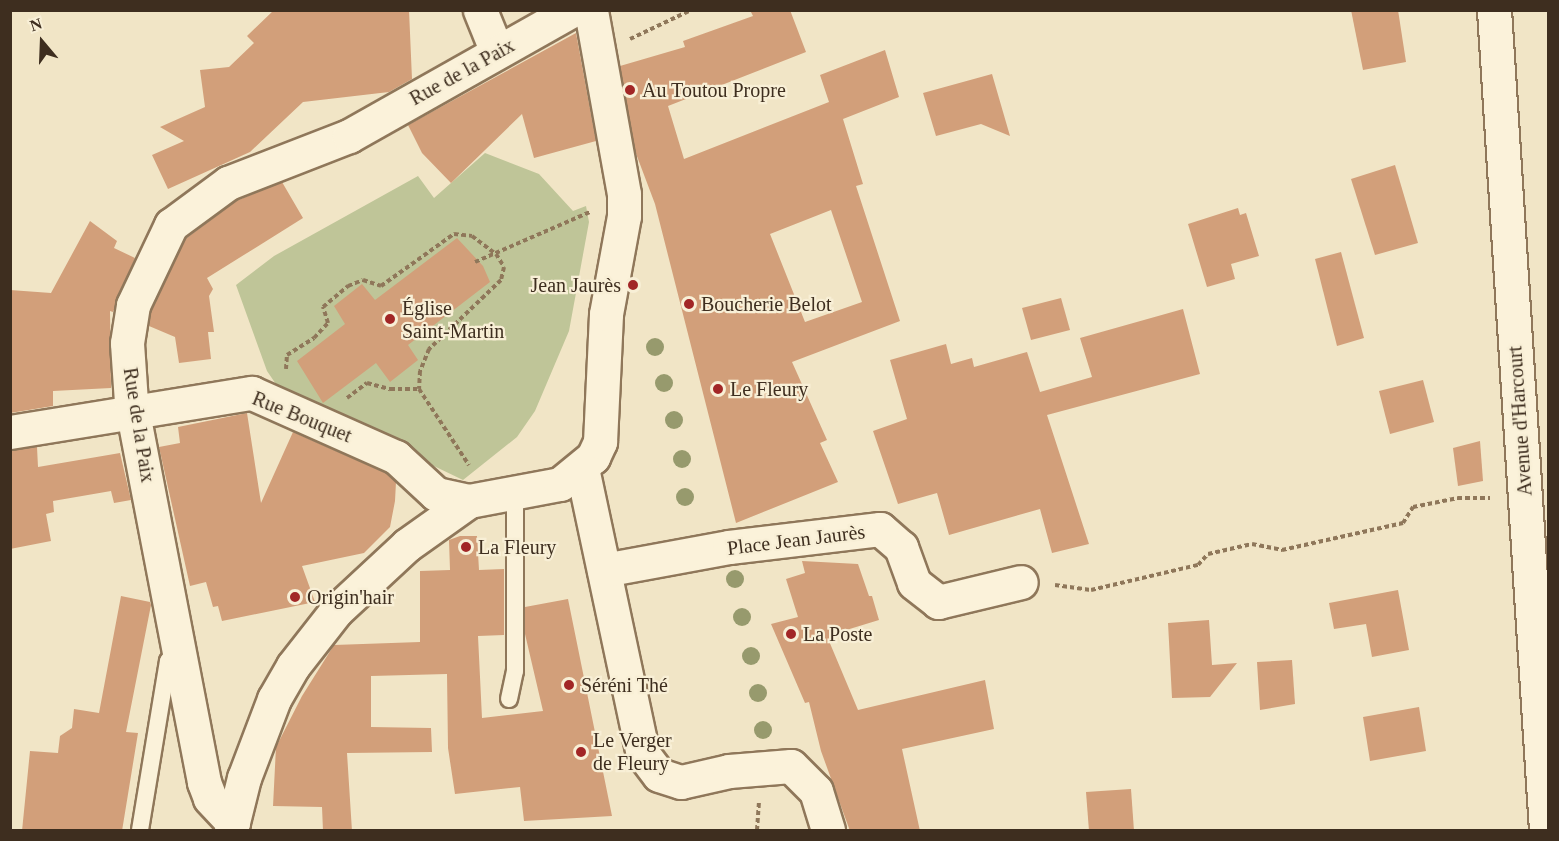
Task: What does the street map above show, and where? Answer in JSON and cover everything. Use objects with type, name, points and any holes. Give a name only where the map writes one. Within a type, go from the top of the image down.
[{"type":"street","points":[[480,10],[497,52]]},
{"type":"street","name":"Rue de la Paix","points":[[232,827],[210,798],[204,782],[180,646],[133,410],[128,343],[134,305],[171,225],[228,183],[349,136],[573,10]]},
{"type":"street","points":[[232,827],[274,699],[315,635],[393,557],[472,486],[515,495],[560,484],[582,468],[600,442],[606,314],[624,216],[623,174],[591,10]]},
{"type":"street","name":"Avenue d'Harcourt","points":[[1494,10],[1544,735],[1546,831]]},
{"type":"street","name":"Rue Bouquet","points":[[10,432],[133,410],[252,393],[396,457],[436,494],[472,486]]},
{"type":"street","points":[[582,468],[643,754],[659,774],[681,782],[729,771],[791,766],[816,791],[828,831]]},
{"type":"street","name":"Place Jean Jaurès","points":[[604,570],[729,547],[880,529],[901,547],[914,583],[938,602],[1021,582]]},
{"type":"lane","points":[[509,699],[515,672],[515,495]]},
{"type":"lane","points":[[140,831],[168,661],[180,646]]},
{"type":"path","points":[[624,42],[691,10]]},
{"type":"path","points":[[475,262],[594,212]]},
{"type":"path","points":[[290,375],[284,367],[288,355],[314,338],[328,323],[323,307],[348,286],[363,280],[381,286],[454,234],[472,236],[496,254],[504,267],[501,280],[429,349],[420,371],[419,389],[472,486]]},
{"type":"path","points":[[341,401],[367,382],[390,389],[419,389]]},
{"type":"path","points":[[1021,582],[1091,590],[1198,565],[1208,554],[1252,544],[1282,550],[1403,523],[1413,507],[1458,498],[1490,498]]},
{"type":"path","points":[[757,831],[760,788]]},
{"type":"green space","points":[[485,153],[539,174],[573,211],[586,206],[589,222],[569,331],[535,411],[517,437],[463,480],[282,393],[267,371],[236,285],[274,256],[418,176],[434,198]]},
{"type":"building","points":[[274,10],[409,10],[412,79],[389,92],[303,102],[250,152],[168,189],[152,155],[184,141],[160,127],[205,107],[200,70],[229,67],[254,43],[247,36]]},
{"type":"building","points":[[750,10],[790,10],[806,52],[668,106],[684,159],[829,102],[820,75],[885,50],[899,97],[843,119],[863,184],[856,186],[900,321],[792,362],[827,440],[820,443],[838,482],[736,523],[655,204],[635,151],[620,66],[685,47],[683,41],[753,16]],"holes":[[[831,210],[862,302],[805,322],[770,234]]]},
{"type":"building","points":[[1351,10],[1398,10],[1406,62],[1363,70]]},
{"type":"building","points":[[576,33],[596,141],[534,158],[522,114],[451,183],[422,153],[408,125]]},
{"type":"building","points":[[992,74],[1010,136],[981,124],[936,136],[923,93]]},
{"type":"building","points":[[1395,165],[1418,243],[1375,255],[1351,179]]},
{"type":"building","points":[[282,182],[303,218],[207,278],[213,289],[209,296],[214,332],[208,332],[211,359],[179,363],[175,337],[149,326],[151,311],[184,240],[236,201]]},
{"type":"building","points":[[1238,208],[1240,215],[1246,213],[1259,256],[1231,264],[1235,279],[1207,287],[1188,224]]},
{"type":"building","points":[[90,221],[117,241],[114,248],[135,258],[113,312],[110,311],[111,388],[53,391],[53,406],[10,413],[10,290],[51,293]]},
{"type":"building","name":"Église Saint-Martin","points":[[457,238],[483,266],[490,282],[408,345],[418,360],[390,382],[376,363],[323,403],[297,361],[345,324],[334,306],[362,284],[375,300]]},
{"type":"building","points":[[1341,252],[1364,338],[1337,346],[1315,259]]},
{"type":"building","points":[[1061,298],[1070,330],[1031,340],[1022,308]]},
{"type":"building","points":[[1183,309],[1200,374],[1047,415],[1089,544],[1052,553],[1040,509],[949,535],[937,493],[898,504],[873,431],[907,419],[890,360],[946,344],[951,364],[972,358],[974,367],[1027,352],[1040,392],[1092,377],[1080,338]]},
{"type":"building","points":[[1423,380],[1434,422],[1390,434],[1379,391]]},
{"type":"building","points":[[247,413],[261,503],[293,432],[386,473],[396,482],[395,501],[390,527],[364,553],[302,566],[315,602],[222,621],[218,606],[213,607],[206,582],[190,586],[159,447],[180,443],[178,427]]},
{"type":"building","points":[[1480,441],[1483,481],[1458,486],[1453,448]]},
{"type":"building","points":[[37,447],[38,467],[120,453],[131,500],[114,503],[111,491],[53,501],[54,512],[46,514],[51,541],[10,549],[10,450]]},
{"type":"building","points":[[460,536],[477,536],[479,570],[504,569],[504,635],[478,636],[482,718],[543,711],[525,634],[525,607],[568,599],[612,816],[524,821],[520,787],[455,794],[448,748],[447,674],[371,676],[371,727],[431,728],[432,752],[347,753],[352,831],[323,831],[322,807],[273,806],[276,747],[302,696],[334,645],[420,642],[420,571],[450,570],[449,540]]},
{"type":"building","points":[[802,561],[858,564],[869,596],[872,596],[879,620],[843,631],[844,634],[829,641],[858,710],[985,680],[994,729],[902,749],[920,831],[850,831],[821,751],[809,702],[805,703],[771,624],[798,617],[786,579],[805,573]]},
{"type":"building","points":[[1398,590],[1409,650],[1372,657],[1366,624],[1334,629],[1329,603]]},
{"type":"building","points":[[121,596],[150,602],[151,605],[126,732],[138,733],[122,831],[22,831],[30,751],[58,753],[60,736],[72,728],[74,709],[99,713]]},
{"type":"building","points":[[1209,620],[1212,665],[1237,663],[1210,697],[1172,698],[1168,623]]},
{"type":"building","points":[[1292,660],[1295,704],[1260,710],[1257,662]]},
{"type":"building","points":[[1419,707],[1426,751],[1370,761],[1363,717]]},
{"type":"building","points":[[1131,789],[1134,831],[1089,831],[1086,792]]},
{"type":"place","name":"Au Toutou Propre","points":[[630,90]]},
{"type":"place","name":"Jean Jaurès","points":[[633,285]]},
{"type":"place","name":"Boucherie Belot","points":[[689,304]]},
{"type":"place","name":"Église Saint-Martin","points":[[390,319]]},
{"type":"place","name":"Le Fleury","points":[[718,389]]},
{"type":"place","name":"La Fleury","points":[[466,547]]},
{"type":"place","name":"Origin'hair","points":[[295,597]]},
{"type":"place","name":"La Poste","points":[[791,634]]},
{"type":"place","name":"Séréni Thé","points":[[569,685]]},
{"type":"place","name":"Le Verger de Fleury","points":[[581,752]]}]
